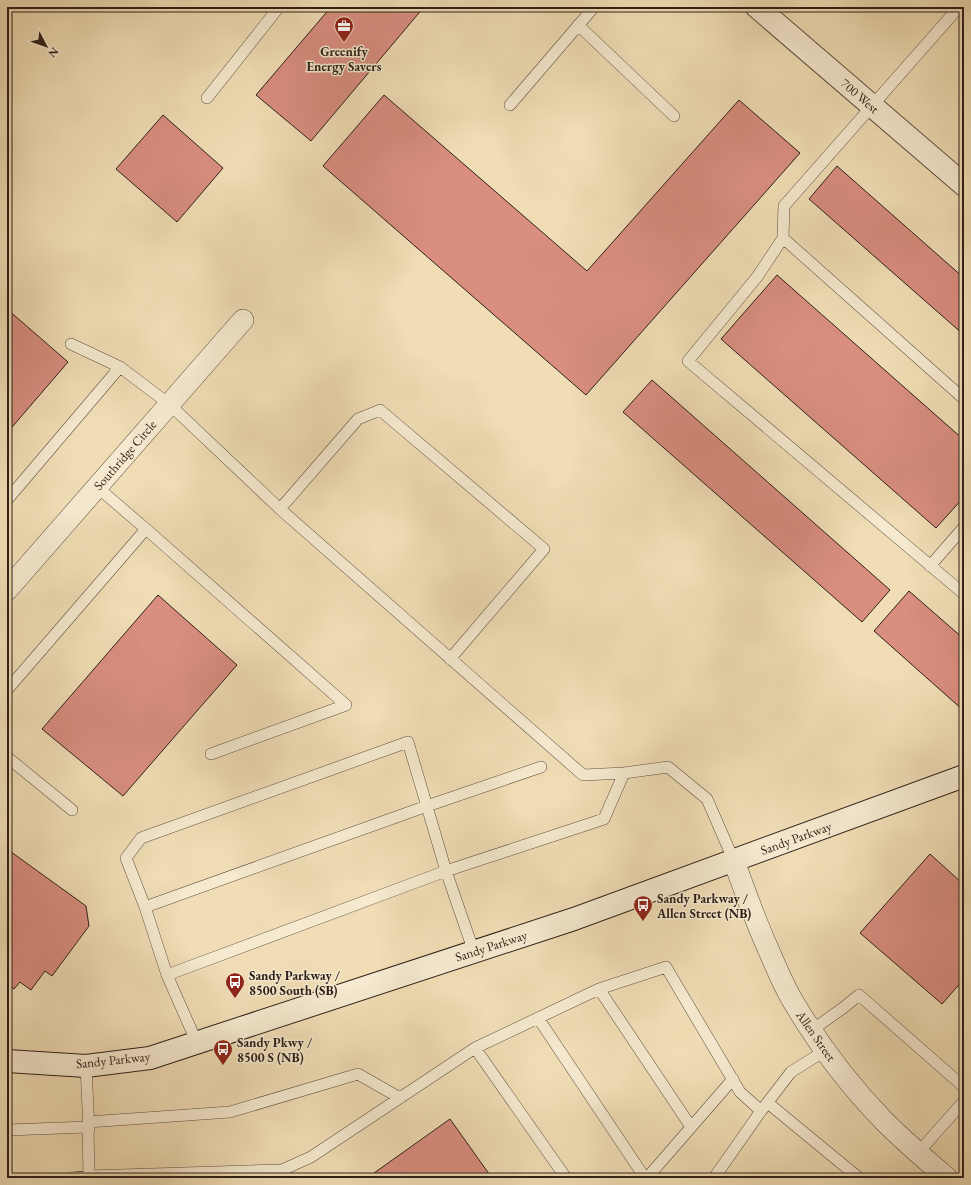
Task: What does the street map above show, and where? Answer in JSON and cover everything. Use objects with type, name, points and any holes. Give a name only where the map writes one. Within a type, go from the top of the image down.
[{"type":"main road","name":"700 West","points":[[757,7],[964,185]]},
{"type":"main road","name":"Sandy Parkway","points":[[7,1061],[86,1066],[150,1058],[574,919],[964,776]]},
{"type":"street","name":"Southridge Circle","points":[[7,590],[243,320]]},
{"type":"street","name":"Allen Street","points":[[734,861],[748,902],[779,974],[794,1003],[812,1030],[853,1086],[884,1122],[947,1178]]},
{"type":"lane","points":[[207,98],[279,7]]},
{"type":"lane","points":[[510,105],[594,7]]},
{"type":"lane","points":[[959,7],[784,206],[783,238],[757,278],[688,361],[964,594]]},
{"type":"lane","points":[[578,25],[674,116]]},
{"type":"lane","points":[[783,238],[964,399]]},
{"type":"lane","points":[[71,344],[120,367],[169,404],[280,509],[583,775],[624,773],[668,767],[707,799],[734,861]]},
{"type":"lane","points":[[7,500],[120,367]]},
{"type":"lane","points":[[280,509],[358,419],[380,410],[544,549],[450,659]]},
{"type":"lane","points":[[97,487],[346,705],[211,754]]},
{"type":"lane","points":[[930,566],[964,527]]},
{"type":"lane","points":[[7,690],[146,529]]},
{"type":"lane","points":[[197,1043],[167,975],[145,907],[126,858],[141,838],[408,742],[446,871],[474,952]]},
{"type":"lane","points":[[7,757],[72,810]]},
{"type":"lane","points":[[145,907],[427,806],[541,767]]},
{"type":"lane","points":[[167,975],[446,871],[604,819],[624,773]]},
{"type":"lane","points":[[72,1178],[90,1176],[282,1170],[311,1157],[475,1048],[599,989],[666,967],[740,1092],[764,1107],[859,1178]]},
{"type":"lane","points":[[599,989],[691,1127]]},
{"type":"lane","points":[[812,1030],[859,995],[964,1087]]},
{"type":"lane","points":[[538,1018],[646,1178],[733,1079]]},
{"type":"lane","points":[[475,1048],[566,1178]]},
{"type":"lane","points":[[714,1178],[764,1107],[791,1072],[826,1050]]},
{"type":"lane","points":[[86,1066],[90,1176]]},
{"type":"lane","points":[[88,1122],[230,1112],[358,1074],[400,1098]]},
{"type":"lane","points":[[918,1153],[964,1100]]},
{"type":"lane","points":[[7,1130],[88,1127],[90,1176]]},
{"type":"building","points":[[331,7],[424,7],[311,141],[256,95]]},
{"type":"building","points":[[384,95],[587,271],[739,100],[800,153],[586,395],[323,166]]},
{"type":"building","points":[[163,115],[223,168],[177,222],[116,169]]},
{"type":"building","points":[[837,166],[964,278],[964,335],[809,199]]},
{"type":"building","points":[[777,275],[964,440],[964,497],[936,528],[721,339]]},
{"type":"building","points":[[7,309],[68,362],[7,433]]},
{"type":"building","points":[[652,380],[890,590],[862,622],[623,412]]},
{"type":"building","points":[[909,591],[964,639],[964,711],[874,631]]},
{"type":"building","points":[[158,595],[237,665],[123,796],[42,729]]},
{"type":"building","points":[[7,849],[86,906],[89,926],[52,976],[45,971],[31,990],[20,982],[14,989],[7,984]]},
{"type":"building","points":[[930,854],[962,883],[964,881],[964,979],[942,1004],[860,933]]},
{"type":"building","points":[[450,1119],[492,1178],[367,1178]]},
{"type":"place","name":"Greenify Energy Savers","points":[[344,43]]},
{"type":"place","name":"Sandy Parkway / Allen Street (NB)","points":[[643,922]]},
{"type":"place","name":"Sandy Parkway / 8500 South (SB)","points":[[235,999]]},
{"type":"place","name":"Sandy Pkwy / 8500 S (NB)","points":[[223,1066]]}]
